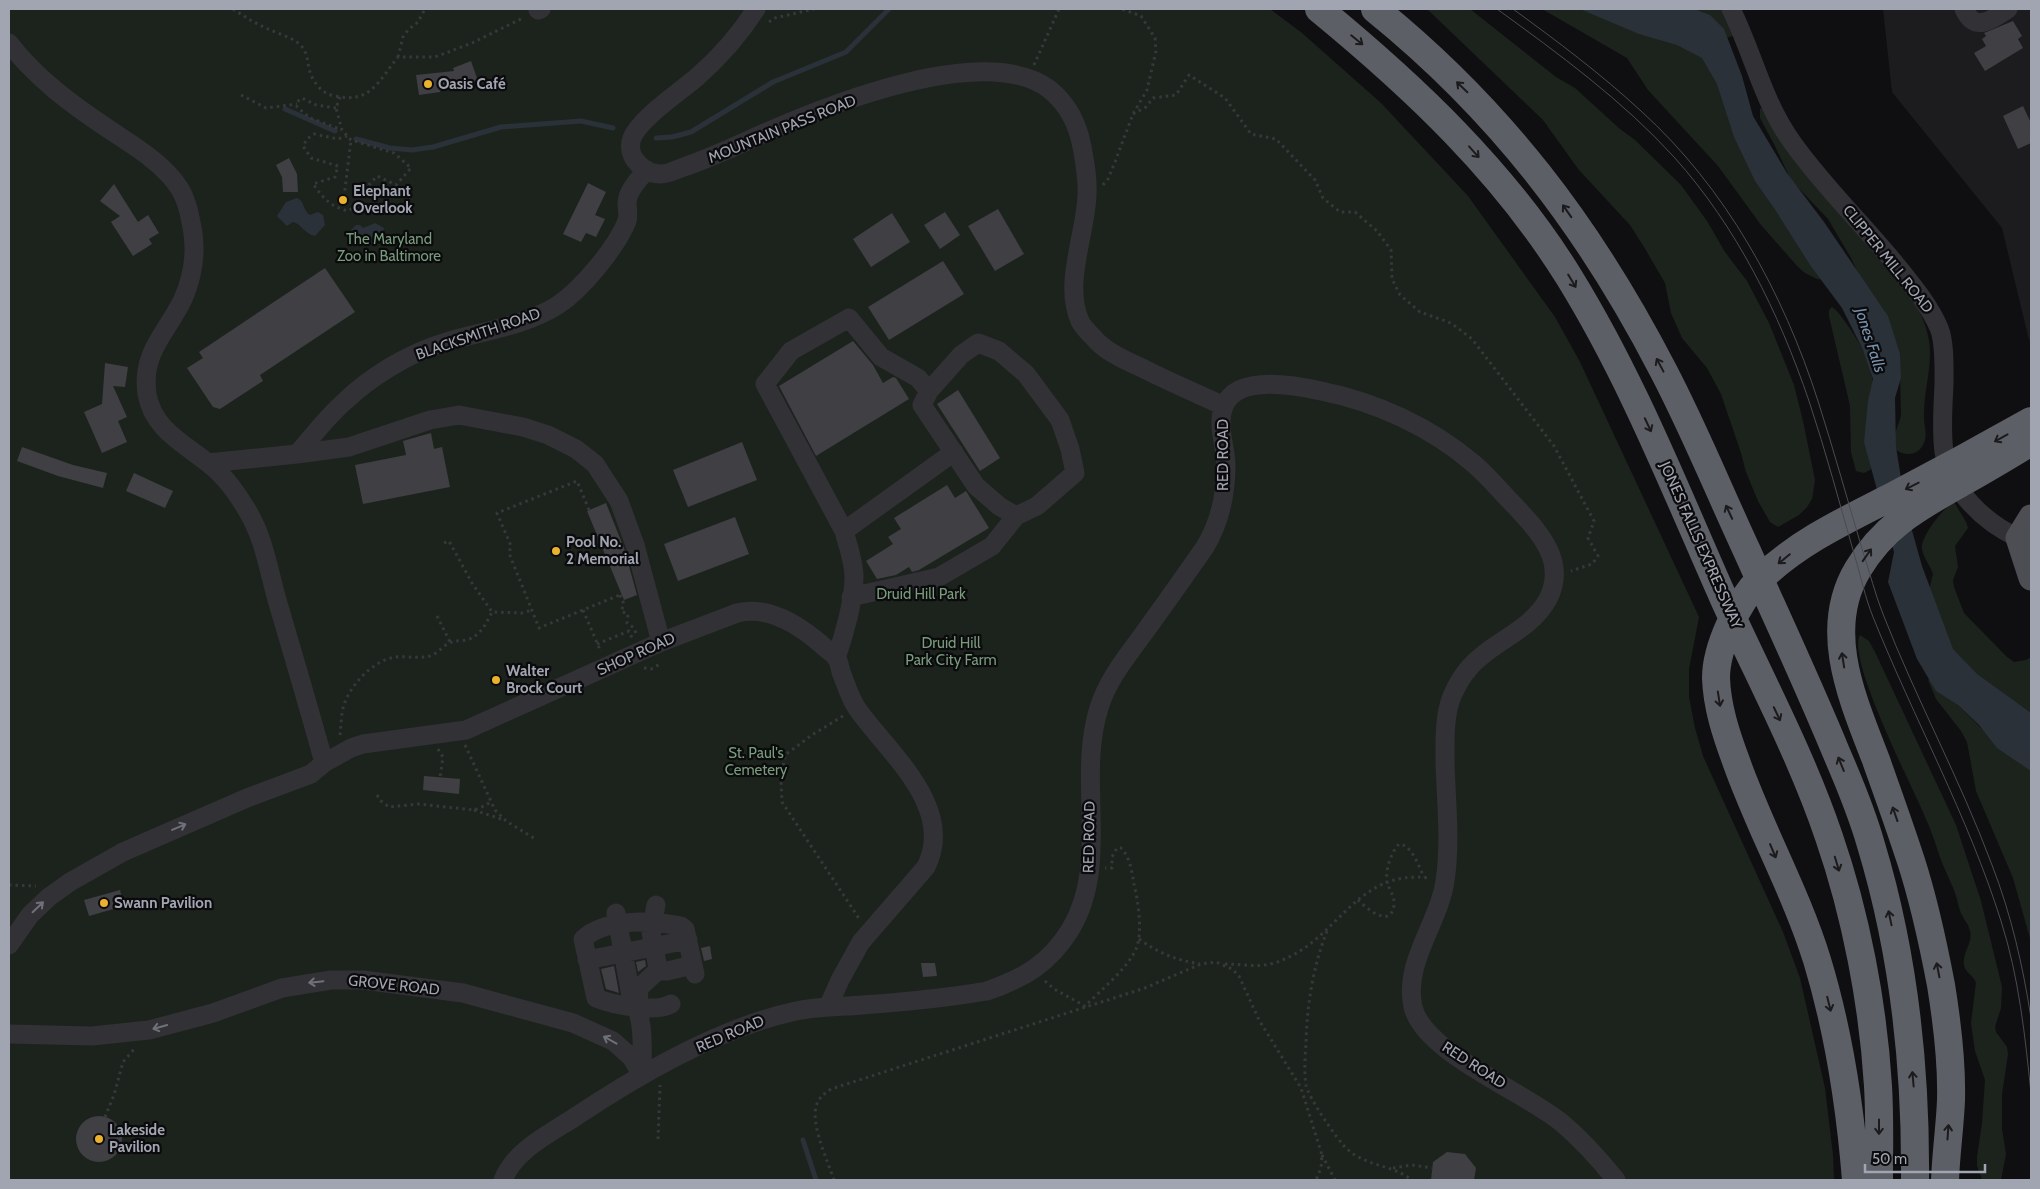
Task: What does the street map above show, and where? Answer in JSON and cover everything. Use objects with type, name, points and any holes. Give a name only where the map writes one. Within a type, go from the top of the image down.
[{"type":"highway","name":"JONES FALLS EXPRESSWAY","points":[[1319,9],[1415,91],[1456,132],[1500,181],[1568,275],[1602,333],[1632,390],[1756,670],[1797,756],[1829,835],[1852,911],[1876,1052],[1879,1114],[1879,1180]]},
{"type":"highway","points":[[1375,9],[1437,62],[1481,106],[1564,205],[1604,265],[1664,372],[1749,556],[1784,632],[1852,791],[1885,893],[1899,958],[1908,1021],[1914,1083],[1915,1180]]},
{"type":"highway","points":[[1945,1180],[1951,1099],[1950,1060],[1941,987],[1912,863],[1846,676],[1840,630],[1846,598],[1857,570],[1871,548],[1888,529],[2031,421]]},
{"type":"highway","points":[[1856,1180],[1851,1120],[1830,1006],[1799,910],[1743,781],[1721,714],[1716,675],[1722,647],[1737,612],[1757,582],[1777,564],[1824,531],[1973,465],[2031,442]]},
{"type":"main road","points":[[2031,517],[2018,538],[2031,578]]},
{"type":"street","name":"CLIPPER MILL ROAD","points":[[1731,9],[1768,101],[1783,129],[1807,161],[1877,242],[1929,308],[1940,330],[1944,366],[1942,426],[1944,453],[1950,471],[1976,510],[1999,529],[2018,538]]},
{"type":"street","points":[[1964,9],[1968,18],[1976,22],[1991,21],[2008,9]]},
{"type":"street","points":[[647,170],[636,163],[631,150],[632,138],[645,121],[699,75],[762,16]]},
{"type":"street","points":[[9,43],[18,56],[73,105],[142,152],[181,190],[194,233],[194,259],[190,278],[182,299],[154,346],[147,363],[146,379],[152,413],[162,427],[227,480],[256,524],[264,543],[274,588],[324,763],[311,774],[247,798],[123,852],[70,882],[30,915],[9,945]]},
{"type":"street","name":"MOUNTAIN PASS ROAD","points":[[647,170],[662,174],[704,161],[775,128],[843,101],[906,83],[962,72],[997,72],[1029,79],[1049,89],[1067,108],[1079,129],[1085,163],[1087,195],[1074,277],[1075,305],[1080,322],[1095,340],[1116,356],[1224,406]]},
{"type":"street","name":"BLACKSMITH ROAD","points":[[297,454],[342,403],[374,377],[411,356],[444,342],[526,320],[558,305],[599,266],[628,219],[627,200],[634,185],[647,170]]},
{"type":"street","points":[[836,658],[845,631],[854,577],[851,554],[844,531],[765,384],[791,351],[849,318],[881,357],[918,378],[929,391]]},
{"type":"street","points":[[851,597],[939,577],[992,546],[1016,516],[1036,506],[1075,473],[1070,449],[1060,420],[1026,374],[999,351],[978,343],[961,355],[929,391],[922,405],[976,486],[999,506],[1016,516]]},
{"type":"street","name":"RED ROAD","points":[[503,1180],[516,1158],[529,1147],[642,1075],[724,1034],[761,1020],[794,1011],[987,992],[1014,982],[1035,970],[1051,956],[1066,937],[1079,915],[1086,897],[1091,850],[1091,747],[1098,708],[1106,689],[1120,666],[1205,547],[1215,530],[1220,515],[1225,479],[1226,464],[1221,425],[1224,406],[1232,396],[1244,388],[1265,384],[1290,386],[1349,396],[1381,408],[1417,426],[1476,465],[1528,520],[1545,541],[1555,568],[1554,582],[1548,598],[1538,613],[1523,628],[1484,654],[1469,668],[1451,700],[1446,723],[1445,743],[1448,849],[1446,880],[1437,910],[1418,957],[1411,994],[1414,1010],[1420,1024],[1455,1056],[1538,1106],[1562,1123],[1616,1180]]},
{"type":"street","points":[[208,463],[349,447],[430,420],[459,415],[523,427],[548,435],[576,449],[595,464],[618,501],[635,545],[661,642]]},
{"type":"street","points":[[844,531],[954,452]]},
{"type":"street","name":"SHOP ROAD","points":[[324,763],[341,753],[363,744],[466,730],[661,642],[750,610],[764,612],[798,627],[836,658],[857,708],[925,798],[930,811],[934,844],[926,867],[868,932],[850,960],[828,1008]]},
{"type":"street","points":[[642,1075],[642,1027],[638,1007],[639,988],[655,957],[654,913]]},
{"type":"street","points":[[655,957],[667,971],[694,970],[685,930],[681,926],[654,913],[617,918],[584,939],[596,998],[638,1007],[665,1007],[671,1004]]},
{"type":"street","points":[[617,918],[631,996],[638,1007]]},
{"type":"street","points":[[588,964],[624,957],[655,957],[688,943]]},
{"type":"street","name":"GROVE ROAD","points":[[9,1034],[92,1036],[149,1030],[213,1014],[282,988],[331,980],[363,980],[463,993],[573,1023],[613,1041],[631,1057],[642,1075]]},
{"type":"path","points":[[233,9],[264,27],[297,42],[305,50],[311,75],[318,87],[329,95],[347,99],[362,97],[373,88],[398,57],[403,37],[418,22],[426,9]]},
{"type":"path","points":[[762,16],[775,18],[814,9]]},
{"type":"path","points":[[1029,79],[1046,34],[1059,9]]},
{"type":"path","points":[[1087,195],[1098,191],[1108,179],[1132,114],[1148,90],[1156,51],[1155,38],[1141,16],[1122,9]]},
{"type":"path","points":[[398,57],[435,57],[472,43],[539,10]]},
{"type":"path","points":[[1132,114],[1146,107],[1154,98],[1176,95],[1188,75],[1225,98],[1251,134],[1276,139],[1315,180],[1323,198],[1340,212],[1355,212],[1377,231],[1390,250],[1392,279],[1400,295],[1420,312],[1451,323],[1472,339],[1554,446],[1594,521],[1588,538],[1598,556],[1592,564],[1573,571],[1555,568]]},
{"type":"path","points":[[241,95],[266,108],[295,104]]},
{"type":"path","points":[[340,97],[336,108],[342,130],[351,142],[344,197]]},
{"type":"path","points":[[295,104],[298,99],[302,98],[316,106],[336,108]]},
{"type":"path","points":[[295,104],[310,118],[342,130]]},
{"type":"path","points":[[347,136],[338,139],[314,134],[307,139],[303,146],[312,158],[338,166],[335,177],[313,184],[325,200],[338,208],[348,211],[360,203],[367,187],[377,176],[396,185],[411,168],[394,153],[351,142]]},
{"type":"path","points":[[589,510],[577,481],[497,513],[511,546],[509,553],[539,628],[621,594],[624,604],[621,611],[629,616],[627,623],[634,628],[639,642]]},
{"type":"path","points":[[444,543],[449,541],[472,584],[492,612]]},
{"type":"path","points":[[492,612],[522,613],[532,610]]},
{"type":"path","points":[[583,610],[607,667]]},
{"type":"path","points":[[341,753],[343,708],[350,692],[372,667],[385,659],[430,656],[450,642],[466,640],[476,636],[488,621],[492,612]]},
{"type":"path","points":[[437,616],[450,642]]},
{"type":"path","points":[[597,644],[629,631],[634,644]]},
{"type":"path","points":[[651,669],[660,664]]},
{"type":"path","points":[[857,708],[812,735],[785,755],[781,795],[782,802],[868,932]]},
{"type":"path","points":[[463,740],[495,810],[506,821]]},
{"type":"path","points":[[440,777],[443,757]]},
{"type":"path","points":[[377,795],[380,801],[389,807],[418,804],[474,810],[506,821],[538,840]]},
{"type":"path","points":[[474,810],[491,802]]},
{"type":"path","points":[[1358,900],[1373,913],[1380,916],[1387,915],[1392,911],[1394,904],[1393,896],[1387,882],[1392,856],[1399,844],[1408,849],[1424,878]]},
{"type":"path","points":[[1085,1006],[1131,958],[1139,939],[1136,891],[1125,852],[1121,848],[1117,848],[1114,852],[1112,868],[1089,868]]},
{"type":"path","points":[[1139,939],[1157,952],[1183,961],[1201,964],[1216,962],[1223,964],[1273,964],[1304,948],[1327,931],[1358,900],[1387,882],[1424,878],[1446,880]]},
{"type":"path","points":[[9,885],[36,886],[43,888],[52,895]]},
{"type":"path","points":[[1327,931],[1320,950],[1310,992],[1305,1060],[1306,1087],[1336,1138],[1347,1149],[1366,1162],[1392,1168],[1412,1180]]},
{"type":"path","points":[[834,1180],[815,1116],[818,1100],[824,1094],[844,1084],[1160,983],[1201,964]]},
{"type":"path","points":[[1223,964],[1239,976],[1259,1020],[1301,1088],[1322,1154],[1335,1180]]},
{"type":"path","points":[[1041,977],[1054,989],[1085,1006]]},
{"type":"path","points":[[105,1117],[114,1095],[123,1062],[149,1030]]},
{"type":"path","points":[[658,1139],[662,1065]]},
{"type":"path","points":[[1301,1088],[1306,1087]]},
{"type":"path","points":[[1316,1180],[1321,1168],[1322,1154]]},
{"type":"path","points":[[1392,1168],[1420,1165],[1432,1168]]},
{"type":"shaded area","points":[[1883,9],[2031,9],[2031,339],[2029,340],[2002,228],[1892,92]]},
{"type":"green space","name":"Druid Hill Park","points":[[9,9],[1270,9],[1302,33],[1381,103],[1468,196],[1555,317],[1580,362],[1699,617],[1689,669],[1689,697],[1695,728],[1703,756],[1783,932],[1800,978],[1825,1088],[1834,1180],[9,1180]]},
{"type":"green space","points":[[1427,9],[1470,9],[1556,77],[1575,88],[1620,129],[1635,140],[1681,185],[1707,221],[1725,252],[1747,281],[1769,323],[1794,385],[1815,480],[1812,499],[1799,515],[1778,527],[1770,522],[1758,501],[1746,472],[1721,394],[1707,368],[1682,338],[1671,313],[1665,283],[1630,225],[1579,170],[1543,120]]},
{"type":"green space","points":[[1542,9],[1608,9],[1693,38],[1827,280],[1817,279],[1798,267],[1761,225],[1718,166],[1648,90],[1627,58]]},
{"type":"green space","points":[[1678,9],[1728,9],[1736,35],[1722,39]]},
{"type":"green space","points":[[1760,108],[1764,110],[1917,305],[1927,332],[1930,350],[1924,408],[1926,437],[1923,445],[1917,452],[1908,454],[1895,449],[1894,437],[1901,416],[1900,369],[1894,336],[1884,310],[1862,281],[1828,219],[1791,180],[1760,118]]},
{"type":"green space","points":[[1832,307],[1844,320],[1866,355],[1873,382],[1873,465],[1870,470],[1864,473],[1856,471],[1851,452],[1850,406],[1829,316],[1829,310]]},
{"type":"green space","points":[[1954,502],[1968,528],[1955,546],[1958,567],[1953,580],[1954,587],[1964,613],[2007,657],[2014,662],[2031,657],[2031,731],[1960,671],[1928,594],[1933,574],[1925,559],[1922,544],[1934,523],[1944,510]]},
{"type":"green space","points":[[1860,635],[1869,641],[1875,652],[1956,825],[1981,901],[2002,987],[2001,1008],[1995,1027],[1996,1032],[2007,1047],[2008,1054],[2002,1094],[2002,1129],[2006,1154],[2001,1180],[1982,1180],[1977,1166],[1985,1080],[1975,1051],[1971,1023],[1976,983],[1964,965],[1965,955],[1970,942],[1968,925],[1961,912],[1928,825],[1872,696],[1858,649]]},
{"type":"green space","points":[[1930,677],[1982,729],[2031,769],[2031,942],[2013,878],[1976,791],[1967,742],[1961,731],[1936,699],[1928,680]]},
{"type":"water","name":"Jones Falls","points":[[1580,9],[1694,9],[1710,15],[1724,29],[1742,76],[1753,116],[1787,173],[1824,222],[1888,316],[1900,354],[1901,378],[1895,398],[1896,447],[1906,509],[1922,566],[1953,649],[1977,674],[2031,713],[2031,771],[1997,748],[1979,725],[1958,705],[1936,691],[1917,659],[1888,582],[1894,552],[1864,442],[1868,401],[1873,379],[1863,350],[1842,308],[1810,265],[1755,181],[1734,137],[1717,84],[1702,58],[1677,45],[1639,34]]},
{"type":"water","points":[[297,198],[300,199],[310,215],[318,212],[323,215],[325,225],[315,236],[293,222],[287,226],[277,216],[286,202]]},
{"type":"water","points":[[375,223],[384,228],[380,243],[369,244],[364,239],[359,239],[355,242],[352,240],[350,231],[356,225],[360,225],[363,228]]},
{"type":"building","points":[[2013,21],[2022,36],[2018,39],[2023,48],[1985,71],[1974,53],[1986,46],[1982,39],[1986,36],[1984,33]]},
{"type":"building","points":[[471,61],[478,81],[440,92],[419,95],[416,75],[454,71],[453,68]]},
{"type":"building","points":[[2023,106],[2031,123],[2031,143],[2018,149],[2003,116]]},
{"type":"building","points":[[289,158],[297,174],[298,192],[283,192],[282,177],[276,165]]},
{"type":"building","points":[[588,183],[606,192],[595,215],[605,219],[596,237],[586,233],[581,242],[563,234]]},
{"type":"building","points":[[114,184],[138,222],[148,215],[159,233],[149,239],[152,244],[133,256],[111,222],[120,216],[100,201]]},
{"type":"building","points":[[998,209],[1024,254],[995,271],[968,226]]},
{"type":"building","points":[[945,212],[960,235],[940,249],[924,225]]},
{"type":"building","points":[[892,213],[910,242],[871,267],[853,239]]},
{"type":"building","points":[[943,261],[964,294],[889,340],[868,307]]},
{"type":"building","points":[[325,268],[355,312],[260,375],[263,381],[220,409],[213,407],[187,368],[203,358],[199,352]]},
{"type":"building","points":[[853,341],[873,365],[883,383],[893,377],[896,378],[909,399],[816,456],[779,386]]},
{"type":"building","points":[[105,363],[128,367],[125,387],[113,386],[127,417],[118,421],[127,442],[102,453],[84,412],[102,404]]},
{"type":"building","points":[[958,390],[1000,458],[980,471],[937,404]]},
{"type":"building","points":[[431,433],[434,449],[442,447],[450,487],[363,504],[355,465],[406,455],[403,441]]},
{"type":"building","points":[[742,442],[757,480],[688,507],[673,470]]},
{"type":"building","points":[[22,447],[73,465],[107,473],[103,488],[58,476],[17,461]]},
{"type":"building","points":[[134,473],[173,491],[165,508],[126,491]]},
{"type":"building","points":[[947,485],[955,498],[966,491],[989,528],[919,570],[912,572],[909,567],[896,575],[877,579],[866,561],[893,544],[888,537],[901,529],[894,518]]},
{"type":"building","points":[[606,503],[624,548],[637,595],[624,600],[587,511]]},
{"type":"building","points":[[735,517],[749,554],[678,581],[664,544]]},
{"type":"building","points":[[424,776],[460,779],[459,794],[423,790]]},
{"type":"building","name":"Swann Pavilion","points":[[120,890],[124,906],[89,916],[84,900]]},
{"type":"building","points":[[710,946],[712,959],[704,961],[701,948]]},
{"type":"building","points":[[645,960],[646,966],[638,972],[636,962]]},
{"type":"building","points":[[921,963],[935,963],[937,976],[923,977]]},
{"type":"building","points":[[614,966],[619,993],[606,989],[601,969]]},
{"type":"building","name":"Lakeside Pavilion","points":[[99,1116],[112,1120],[118,1126],[122,1139],[118,1152],[112,1158],[99,1162],[86,1158],[80,1152],[76,1139],[80,1126],[86,1120]]},
{"type":"building","points":[[1447,1152],[1465,1154],[1476,1168],[1474,1180],[1431,1180],[1433,1162]]},
{"type":"waterway","points":[[656,138],[672,137],[691,132],[773,82],[846,52],[889,9]]},
{"type":"waterway","points":[[285,109],[335,131]]},
{"type":"waterway","points":[[356,139],[390,148],[412,150],[433,147],[501,127],[581,121],[613,128]]},
{"type":"waterway","points":[[803,1140],[816,1180]]},
{"type":"tram line","points":[[1497,9],[1567,61],[1611,97],[1674,157],[1717,212],[1754,272],[1770,304],[1809,401],[1870,610],[1957,806],[1988,882],[2001,921],[2017,985],[2031,1093]]},
{"type":"tram line","points":[[1513,9],[1610,84],[1672,141],[1700,173],[1725,208],[1769,282],[1788,321],[1818,401],[1877,599],[1909,677],[1966,801],[1999,884],[2016,940],[2031,1018]]},
{"type":"place","name":"Oasis Café","points":[[428,84]]},
{"type":"place","name":"Elephant Overlook","points":[[343,200]]},
{"type":"place","name":"Pool No. 2 Memorial","points":[[556,551]]},
{"type":"place","name":"Walter Brock Court","points":[[496,680]]},
{"type":"place","name":"Swann Pavilion","points":[[104,903]]},
{"type":"place","name":"Lakeside Pavilion","points":[[99,1139]]},
{"type":"park label","name":"The Maryland Zoo in Baltimore","points":[[389,248]]},
{"type":"park label","name":"Druid Hill Park City Farm","points":[[951,652]]},
{"type":"park label","name":"St. Paul's Cemetery","points":[[756,762]]}]
